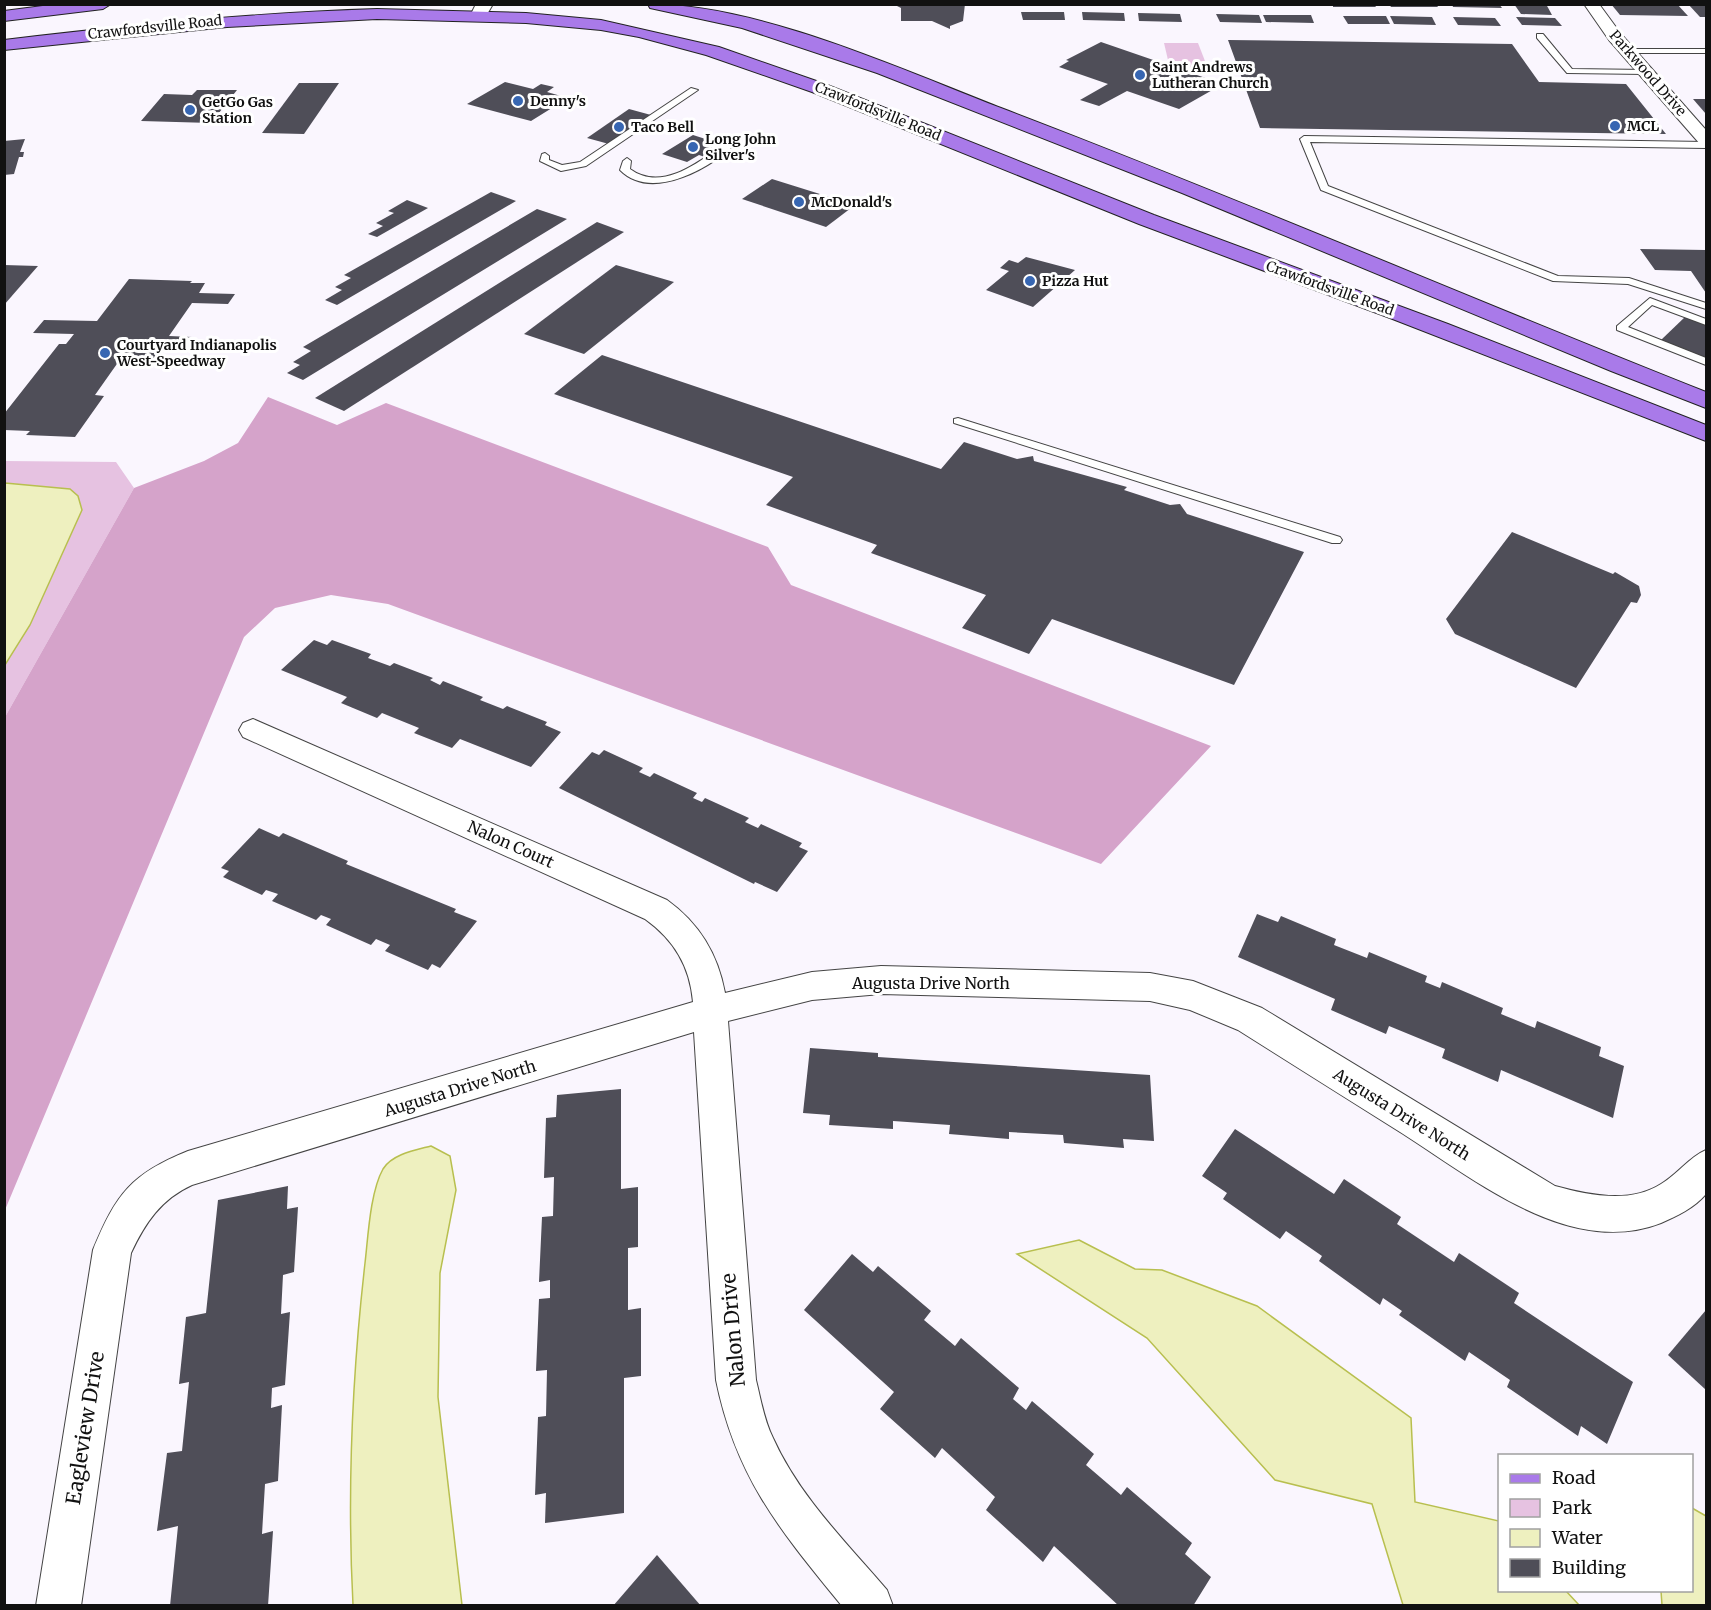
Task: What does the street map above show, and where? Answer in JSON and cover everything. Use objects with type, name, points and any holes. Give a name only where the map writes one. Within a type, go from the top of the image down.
[{"type":"main road","name":"Crawfordsville Road","points":[[4,16],[103,4]]},
{"type":"main road","points":[[656,4],[759,27],[839,52],[1109,156],[1520,327],[1707,401]]},
{"type":"main road","name":"Crawfordsville Road","points":[[4,45],[254,16],[457,8],[482,8],[601,25],[678,41],[758,63],[1110,206],[1437,328],[1707,434]]},
{"type":"street","name":"Parkwood Drive","points":[[1590,4],[1627,51],[1707,140]]},
{"type":"street","name":"Nalon Court","points":[[254,730],[653,908],[673,922],[695,949],[705,971],[711,1013]]},
{"type":"street","name":"Augusta Drive North","points":[[112,1250],[135,1204],[167,1177],[711,1013],[812,986],[881,980],[1150,987],[1193,996],[1250,1019],[1514,1184],[1555,1204],[1596,1212],[1654,1210],[1684,1193],[1707,1168]]},
{"type":"street","name":"Nalon Drive","points":[[711,1013],[736,1380],[742,1418],[756,1453],[776,1490],[871,1605]]},
{"type":"street","name":"Eagleview Drive","points":[[58,1605],[112,1250]]},
{"type":"lane","points":[[1540,36],[1570,71],[1646,72]]},
{"type":"lane","points":[[1627,51],[1707,51]]},
{"type":"lane","points":[[544,156],[544,161],[548,164],[561,168],[583,164],[694,90]]},
{"type":"lane","points":[[1707,145],[1304,139],[1324,188],[1557,279],[1629,280],[1707,306]]},
{"type":"lane","points":[[627,161],[625,170],[629,175],[638,178],[668,179],[688,171],[736,140]]},
{"type":"lane","points":[[1707,322],[1650,301],[1621,328],[1707,362]]},
{"type":"lane","points":[[958,421],[1336,540]]},
{"type":"green space","points":[[1164,43],[1198,43],[1210,74],[1168,60]]},
{"type":"green space","points":[[5,461],[116,462],[134,488],[5,717],[5,665],[30,625],[82,510],[70,489],[5,483]]},
{"type":"shaded area","points":[[268,397],[337,425],[386,403],[768,547],[791,585],[1211,746],[1101,864],[388,604],[331,595],[275,608],[244,637],[5,1210],[5,717],[134,488],[204,461],[238,443]]},
{"type":"water","points":[[5,483],[70,489],[78,496],[82,510],[30,625],[5,665]]},
{"type":"water","points":[[431,1146],[450,1156],[456,1190],[440,1273],[438,1397],[462,1605],[353,1605],[351,1477],[354,1391],[372,1202],[379,1179],[387,1164],[405,1153]]},
{"type":"water","points":[[1079,1240],[1135,1269],[1162,1270],[1257,1306],[1411,1418],[1415,1502],[1498,1521],[1498,1592],[1567,1592],[1579,1605],[1403,1605],[1372,1504],[1275,1480],[1147,1338],[1017,1254]]},
{"type":"water","points":[[1693,1509],[1706,1516],[1706,1605],[1662,1605],[1661,1592],[1693,1592]]},
{"type":"building","points":[[893,4],[965,4],[963,21],[950,26],[950,29],[932,21],[901,21],[901,8]]},
{"type":"building","points":[[1333,4],[1374,4],[1376,7],[1333,7]]},
{"type":"building","points":[[1389,4],[1436,4],[1438,7],[1391,7]]},
{"type":"building","points":[[1452,4],[1499,4],[1502,8],[1453,7]]},
{"type":"building","points":[[1514,4],[1546,4],[1552,15],[1521,14]]},
{"type":"building","points":[[1611,4],[1677,4],[1688,16],[1620,15]]},
{"type":"building","points":[[1688,4],[1706,4],[1706,17],[1700,17]]},
{"type":"building","points":[[1021,12],[1064,12],[1065,20],[1023,20]]},
{"type":"building","points":[[1082,12],[1124,13],[1125,21],[1083,20]]},
{"type":"building","points":[[1138,13],[1180,14],[1182,22],[1139,21]]},
{"type":"building","points":[[1216,14],[1259,15],[1262,23],[1220,22]]},
{"type":"building","points":[[1263,15],[1311,15],[1314,23],[1266,22]]},
{"type":"building","points":[[1343,16],[1386,16],[1390,24],[1348,24]]},
{"type":"building","points":[[1390,16],[1432,17],[1436,25],[1394,24]]},
{"type":"building","points":[[1453,17],[1495,18],[1501,26],[1458,25]]},
{"type":"building","points":[[1516,17],[1555,18],[1562,26],[1522,25]]},
{"type":"building","points":[[1228,40],[1512,44],[1539,82],[1626,84],[1666,134],[1260,128]]},
{"type":"building","name":"Saint Andrews Lutheran Church","points":[[1101,42],[1223,84],[1179,109],[1127,91],[1099,106],[1080,100],[1108,84],[1059,67],[1069,61],[1066,60]]},
{"type":"building","name":"Denny's","points":[[505,82],[533,89],[541,84],[554,87],[547,92],[568,98],[531,121],[467,104]]},
{"type":"building","points":[[299,83],[339,83],[304,134],[262,133]]},
{"type":"building","points":[[197,90],[237,90],[211,123],[141,121],[164,94],[192,95]]},
{"type":"building","points":[[1693,99],[1706,99],[1706,114]]},
{"type":"building","name":"Taco Bell","points":[[629,109],[651,115],[609,144],[587,138]]},
{"type":"building","name":"Long John Silver's","points":[[693,135],[718,143],[706,151],[711,153],[705,157],[699,155],[687,162],[662,154]]},
{"type":"building","points":[[25,139],[20,152],[24,152],[23,157],[19,157],[14,174],[4,175],[4,141]]},
{"type":"building","points":[[772,179],[855,205],[826,227],[742,199]]},
{"type":"building","points":[[491,192],[516,201],[337,305],[325,300],[342,290],[335,287],[351,278],[344,275]]},
{"type":"building","points":[[407,200],[428,208],[377,237],[368,234],[383,226],[376,223],[394,213],[388,211]]},
{"type":"building","points":[[537,209],[567,219],[303,380],[287,373],[300,365],[293,362],[311,351],[303,347]]},
{"type":"building","points":[[597,222],[624,232],[344,411],[315,398]]},
{"type":"building","points":[[1640,249],[1706,250],[1706,293],[1691,271],[1655,270]]},
{"type":"building","name":"Pizza Hut","points":[[1026,257],[1075,270],[1033,307],[986,290],[1009,271],[1000,268],[1009,260],[1018,263]]},
{"type":"building","points":[[4,265],[38,266],[4,305]]},
{"type":"building","points":[[616,265],[674,282],[584,354],[524,334]]},
{"type":"building","name":"Courtyard Indianapolis West-Speedway","points":[[129,279],[192,281],[190,283],[205,283],[199,293],[235,294],[228,304],[192,303],[169,336],[192,337],[186,345],[164,344],[151,362],[119,361],[95,395],[104,396],[75,437],[26,435],[30,431],[4,430],[4,414],[59,344],[66,344],[74,334],[33,333],[44,320],[97,321]]},
{"type":"building","points":[[1686,316],[1706,324],[1706,358],[1661,340]]},
{"type":"building","points":[[602,355],[941,469],[964,442],[1017,459],[1033,456],[1034,461],[1127,487],[1124,490],[1170,505],[1180,504],[1187,514],[1304,552],[1234,685],[1052,619],[1029,654],[962,628],[986,595],[871,553],[877,545],[766,505],[793,477],[554,394]]},
{"type":"building","points":[[1512,532],[1613,574],[1615,572],[1639,586],[1641,595],[1637,603],[1631,602],[1576,688],[1455,634],[1446,619]]},
{"type":"building","points":[[314,640],[327,645],[332,640],[371,654],[368,658],[390,666],[394,663],[433,678],[430,680],[440,685],[443,681],[483,697],[480,700],[503,709],[507,706],[547,722],[545,725],[561,732],[531,767],[460,739],[452,748],[414,733],[419,728],[382,713],[377,718],[341,703],[347,697],[281,670]]},
{"type":"building","points":[[604,750],[643,768],[639,772],[650,777],[654,773],[697,793],[693,798],[702,802],[705,798],[749,818],[745,822],[758,828],[761,824],[802,843],[799,847],[808,851],[777,892],[755,882],[754,884],[559,788],[592,752],[599,755]]},
{"type":"building","points":[[259,828],[279,837],[283,833],[348,861],[346,864],[456,909],[454,912],[477,921],[440,968],[432,964],[428,970],[385,951],[390,945],[376,939],[371,945],[326,925],[331,919],[321,915],[316,920],[272,901],[278,894],[266,890],[262,895],[223,877],[229,871],[221,868]]},
{"type":"building","points":[[1257,914],[1278,922],[1281,916],[1336,939],[1334,945],[1367,958],[1369,952],[1427,976],[1425,982],[1440,988],[1442,982],[1503,1008],[1501,1014],[1535,1028],[1537,1021],[1601,1047],[1599,1056],[1624,1066],[1613,1118],[1501,1070],[1498,1082],[1442,1058],[1445,1049],[1389,1026],[1386,1034],[1331,1010],[1335,999],[1238,957]]},
{"type":"building","points":[[810,1048],[878,1053],[878,1057],[1150,1075],[1154,1141],[1123,1139],[1124,1148],[1064,1143],[1063,1135],[1009,1132],[1009,1139],[949,1134],[950,1125],[893,1121],[893,1129],[829,1125],[830,1115],[803,1113]]},
{"type":"building","points":[[621,1089],[621,1189],[638,1187],[638,1247],[628,1248],[628,1310],[641,1308],[641,1376],[624,1378],[624,1513],[545,1523],[546,1493],[535,1495],[538,1417],[546,1416],[547,1370],[536,1371],[539,1299],[550,1298],[550,1280],[539,1282],[542,1217],[553,1216],[554,1177],[544,1178],[546,1118],[556,1117],[557,1095]]},
{"type":"building","points":[[1235,1129],[1334,1194],[1344,1179],[1401,1217],[1397,1224],[1454,1262],[1459,1253],[1519,1293],[1514,1303],[1633,1382],[1607,1444],[1581,1426],[1578,1436],[1507,1387],[1510,1380],[1469,1352],[1465,1361],[1399,1315],[1402,1311],[1383,1298],[1380,1305],[1319,1261],[1322,1256],[1286,1231],[1280,1239],[1223,1199],[1227,1193],[1202,1176]]},
{"type":"building","points":[[288,1186],[287,1209],[298,1207],[294,1272],[283,1275],[281,1314],[290,1312],[285,1385],[272,1388],[271,1408],[282,1405],[278,1481],[265,1484],[262,1534],[273,1531],[268,1606],[170,1606],[178,1526],[157,1531],[167,1453],[182,1451],[189,1382],[179,1384],[186,1317],[206,1313],[218,1200]]},
{"type":"building","points":[[852,1254],[873,1272],[878,1266],[931,1311],[924,1320],[955,1346],[961,1338],[1019,1388],[1013,1399],[1026,1410],[1032,1401],[1094,1454],[1086,1465],[1121,1495],[1127,1487],[1192,1543],[1185,1554],[1211,1577],[1193,1606],[1119,1606],[1054,1546],[1043,1562],[986,1510],[995,1497],[942,1448],[935,1458],[880,1409],[894,1392],[804,1310]]},
{"type":"building","points":[[1706,1310],[1706,1390],[1668,1355]]},
{"type":"building","points":[[657,1555],[701,1606],[613,1606]]},
{"type":"place","name":"Saint Andrews Lutheran Church","points":[[1140,75]]},
{"type":"place","name":"Denny's","points":[[518,101]]},
{"type":"place","name":"GetGo Gas Station","points":[[190,110]]},
{"type":"place","name":"MCL","points":[[1615,126]]},
{"type":"place","name":"Taco Bell","points":[[619,127]]},
{"type":"place","name":"Long John Silver's","points":[[693,147]]},
{"type":"place","name":"McDonald's","points":[[799,202]]},
{"type":"place","name":"Pizza Hut","points":[[1030,281]]},
{"type":"place","name":"Courtyard Indianapolis West-Speedway","points":[[105,353]]}]
